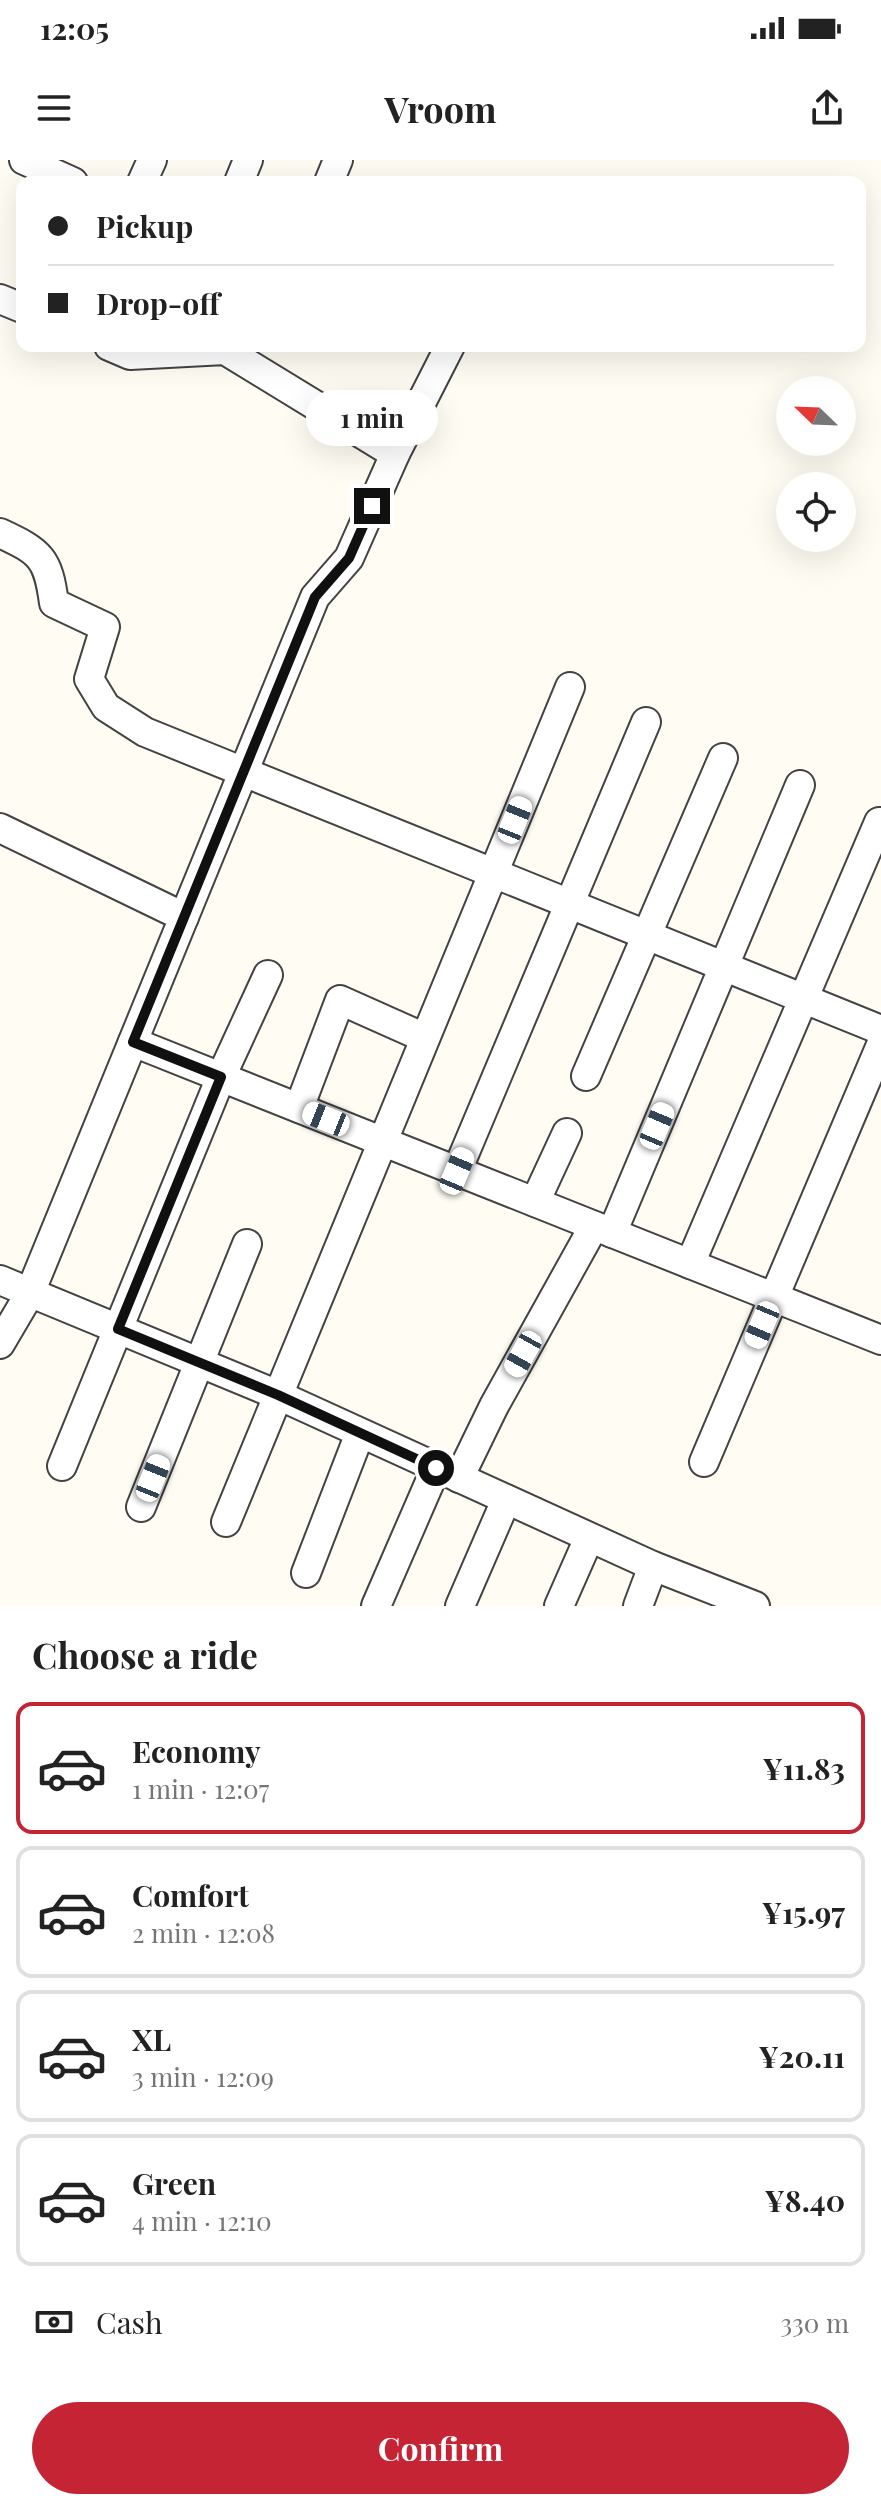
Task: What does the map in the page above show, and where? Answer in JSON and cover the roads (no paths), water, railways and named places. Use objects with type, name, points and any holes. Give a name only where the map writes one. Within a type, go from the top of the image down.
[{"type":"street","points":[[123,352],[130,355],[187,352]]},
{"type":"street","points":[[228,352],[395,454]]},
{"type":"street","points":[[0,1344],[30,1293],[315,597],[349,558],[395,454],[447,352]]},
{"type":"street","points":[[0,533],[31,547],[49,567],[54,603],[105,627],[89,679],[106,707],[145,732],[881,1030]]},
{"type":"street","points":[[226,1522],[570,687]]},
{"type":"street","points":[[457,1171],[646,722]]},
{"type":"street","points":[[586,1076],[723,758]]},
{"type":"street","points":[[376,1606],[447,1473],[494,1406],[603,1229],[724,966],[800,785]]},
{"type":"street","points":[[690,1264],[879,822]]},
{"type":"street","points":[[0,828],[184,917]]},
{"type":"street","points":[[62,1466],[221,1077],[268,975]]},
{"type":"street","points":[[299,1108],[340,1000],[425,1038]]},
{"type":"street","points":[[133,1042],[881,1340]]},
{"type":"street","points":[[704,1462],[881,1045]]},
{"type":"street","points":[[535,1202],[567,1133]]},
{"type":"street","points":[[141,1507],[247,1244]]},
{"type":"street","points":[[0,1280],[278,1395],[589,1538],[755,1606]]},
{"type":"street","points":[[306,1573],[360,1433]]},
{"type":"street","points":[[460,1606],[506,1500]]},
{"type":"street","points":[[559,1606],[589,1538]]},
{"type":"street","points":[[638,1606],[653,1566]]}]
